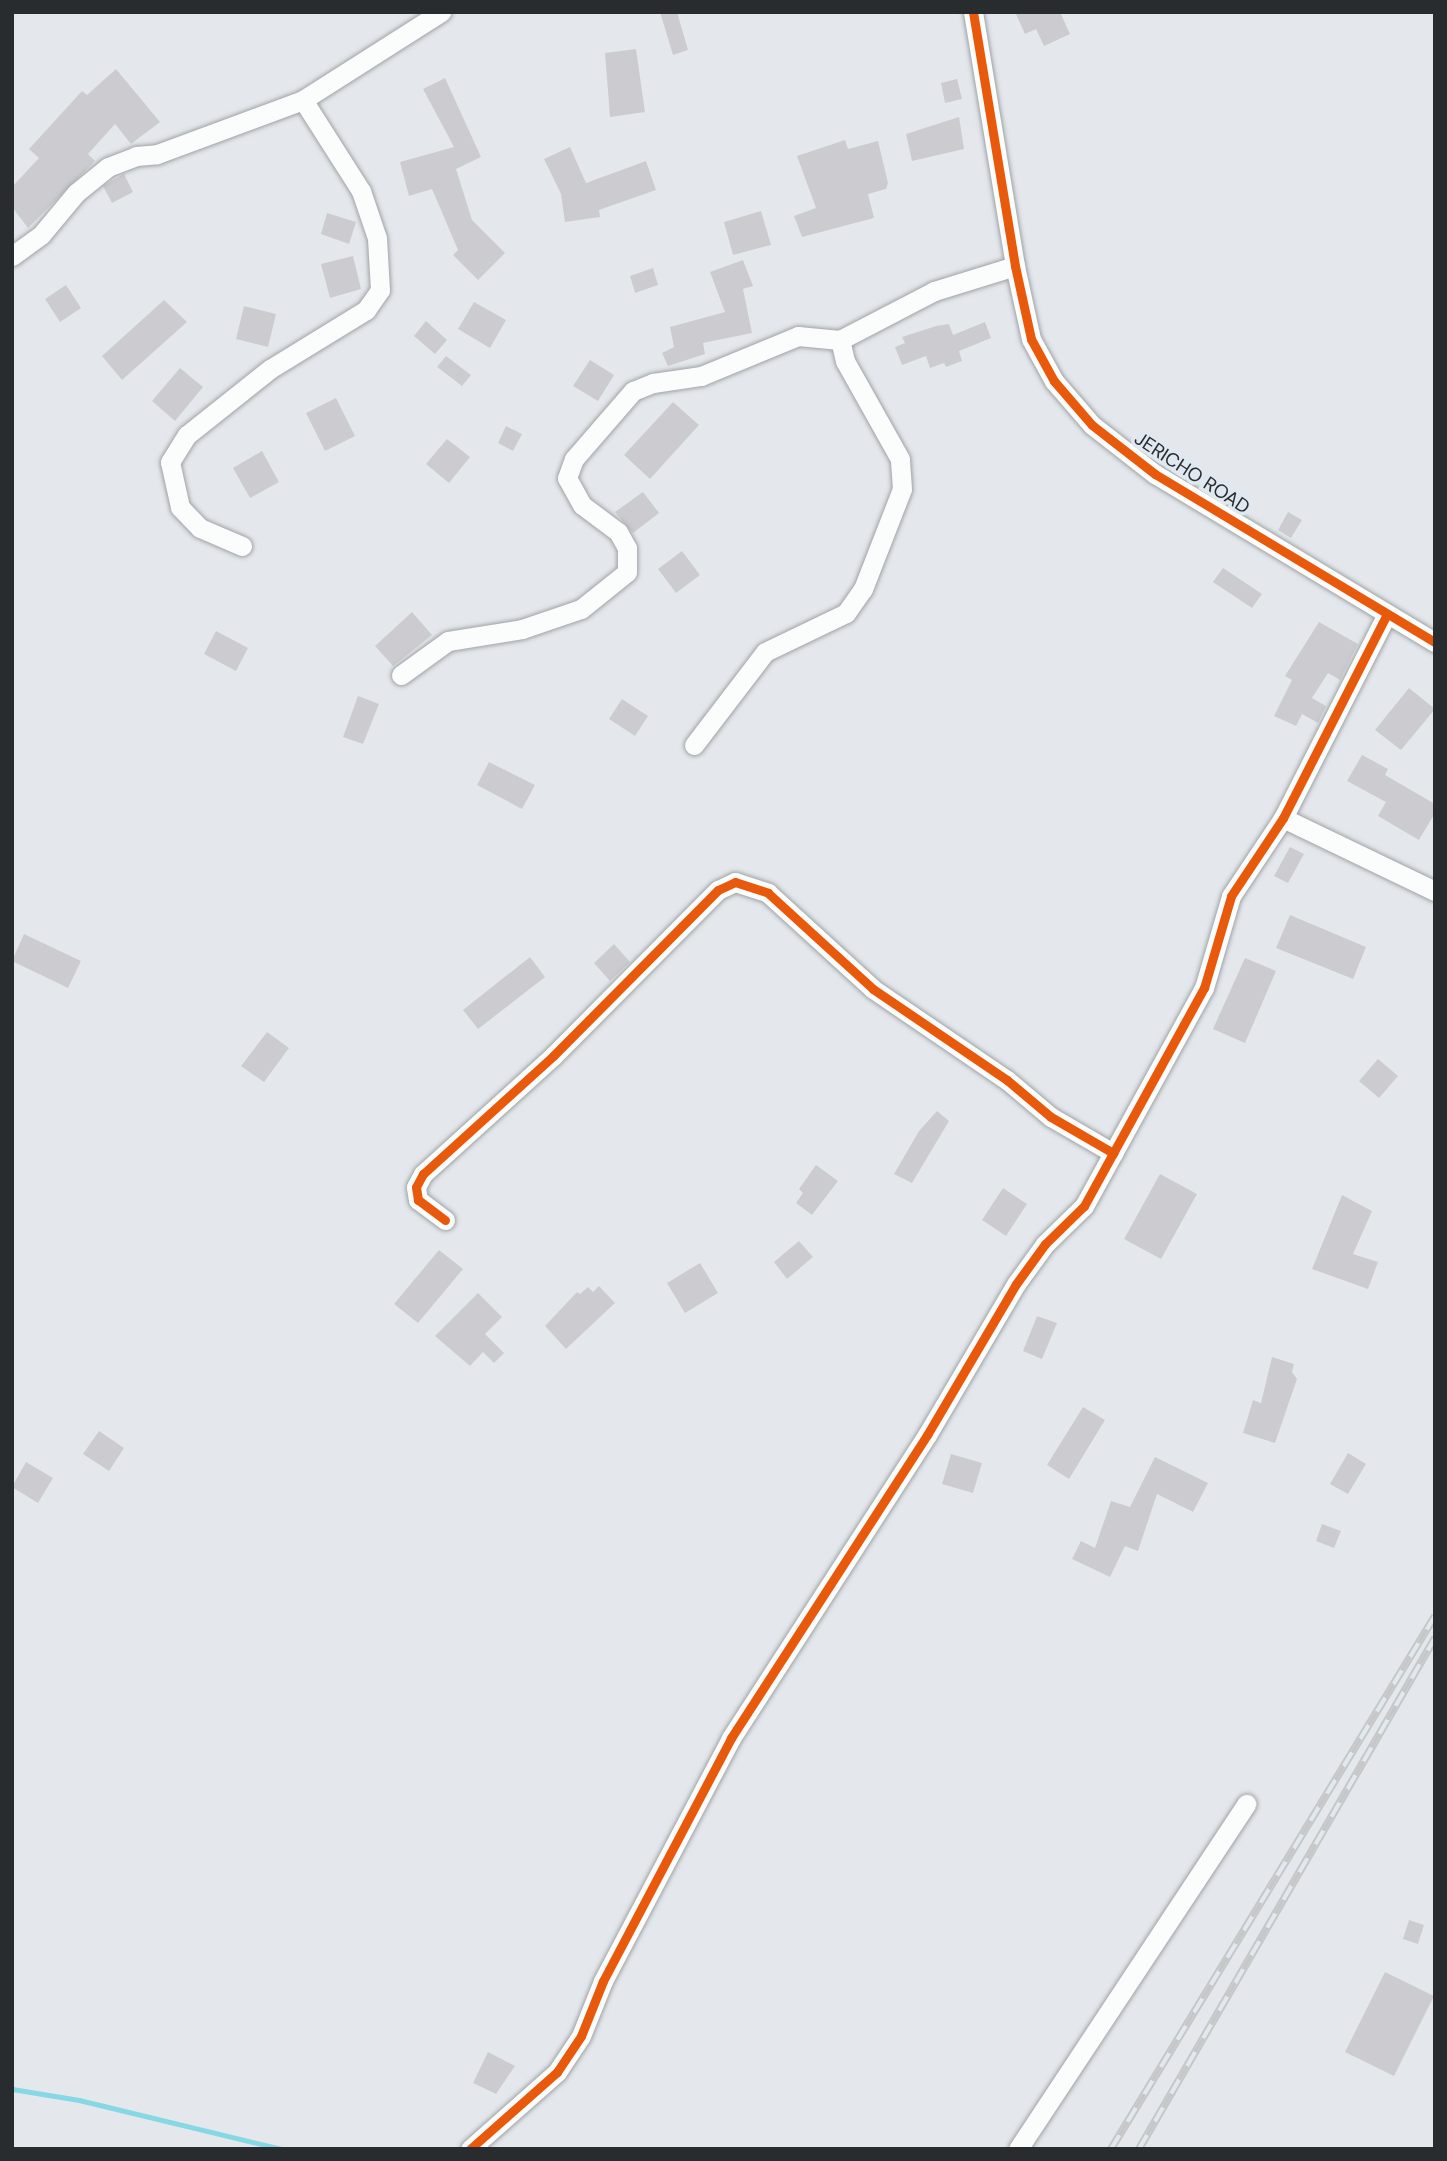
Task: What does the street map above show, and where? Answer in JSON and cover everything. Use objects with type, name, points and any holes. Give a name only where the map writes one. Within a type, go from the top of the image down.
[{"type":"street","points":[[12,256],[41,235],[76,193],[108,167],[136,156],[157,155],[303,100],[441,12]]},
{"type":"street","name":"JERICHO ROAD","points":[[973,12],[1015,266],[1031,340],[1054,381],[1092,425],[1155,474],[1435,642]]},
{"type":"street","points":[[243,546],[200,528],[180,507],[170,462],[187,435],[270,369],[366,310],[380,290],[377,238],[361,191],[303,100]]},
{"type":"street","points":[[401,675],[449,641],[522,629],[581,609],[628,572],[626,548],[618,532],[583,505],[568,488],[566,478],[574,458],[633,391],[653,383],[701,376],[798,336],[840,340],[934,291],[1015,266]]},
{"type":"street","points":[[694,745],[765,652],[846,613],[863,589],[902,489],[900,459],[845,362],[840,340]]},
{"type":"street","points":[[470,2149],[557,2072],[581,2036],[603,1981],[731,1738],[927,1436],[1016,1284],[1045,1244],[1084,1206],[1204,988],[1231,896],[1283,818],[1387,614]]},
{"type":"street","points":[[1283,818],[1435,891]]},
{"type":"street","points":[[445,1220],[418,1200],[416,1187],[423,1174],[553,1056],[718,890],[735,882],[768,892],[873,989],[1007,1080],[1051,1117],[1113,1153]]},
{"type":"street","points":[[1018,2149],[1246,1804]]},
{"type":"building","points":[[660,12],[677,12],[688,50],[673,55]]},
{"type":"building","points":[[1015,12],[1060,12],[1070,34],[1044,46],[1036,29],[1025,34]]},
{"type":"building","points":[[636,49],[645,112],[610,117],[605,53]]},
{"type":"building","points":[[116,69],[160,122],[131,144],[115,124],[88,154],[95,161],[28,228],[12,207],[12,187],[39,158],[29,149],[82,91],[87,95]]},
{"type":"building","points":[[445,78],[481,157],[456,169],[472,220],[505,253],[478,280],[453,255],[458,250],[432,189],[409,196],[400,162],[454,147],[423,89]]},
{"type":"building","points":[[957,79],[962,99],[945,103],[941,83]]},
{"type":"building","points":[[959,117],[964,149],[912,161],[906,134]]},
{"type":"building","points":[[845,140],[848,149],[878,141],[888,183],[886,189],[868,194],[874,218],[802,237],[794,216],[816,208],[797,156]]},
{"type":"building","points":[[570,147],[586,183],[646,161],[656,190],[599,210],[600,217],[565,222],[561,194],[544,159]]},
{"type":"building","points":[[124,174],[133,192],[112,203],[103,186]]},
{"type":"building","points":[[761,211],[771,245],[733,255],[724,222]]},
{"type":"building","points":[[327,213],[356,222],[349,244],[321,234]]},
{"type":"building","points":[[353,256],[361,289],[330,298],[321,264]]},
{"type":"building","points":[[743,260],[753,286],[743,289],[752,333],[703,343],[705,354],[668,366],[662,353],[674,347],[670,327],[725,312],[710,272]]},
{"type":"building","points":[[653,268],[658,285],[635,293],[630,276]]},
{"type":"building","points":[[66,285],[81,308],[60,322],[45,299]]},
{"type":"building","points":[[164,300],[187,322],[122,380],[102,356]]},
{"type":"building","points":[[474,302],[506,320],[490,348],[458,329]]},
{"type":"building","points":[[244,306],[276,314],[268,347],[236,339]]},
{"type":"building","points":[[426,321],[447,340],[435,354],[414,336]]},
{"type":"building","points":[[985,322],[991,338],[959,351],[962,361],[946,367],[944,363],[930,368],[926,356],[902,365],[895,347],[905,343],[902,337],[949,324],[953,335]]},
{"type":"building","points":[[446,356],[471,375],[462,386],[437,367]]},
{"type":"building","points":[[590,360],[614,375],[598,401],[573,386]]},
{"type":"building","points":[[180,368],[203,387],[175,421],[152,401]]},
{"type":"building","points":[[336,398],[355,436],[325,451],[306,413]]},
{"type":"building","points":[[673,402],[699,425],[650,479],[624,455]]},
{"type":"building","points":[[506,426],[522,434],[513,451],[498,443]]},
{"type":"building","points":[[447,439],[470,457],[449,483],[426,464]]},
{"type":"building","points":[[262,451],[279,482],[250,498],[233,468]]},
{"type":"building","points":[[643,492],[659,513],[633,533],[615,512]]},
{"type":"building","points":[[1288,512],[1302,520],[1291,538],[1278,530]]},
{"type":"building","points":[[682,551],[700,575],[676,593],[658,569]]},
{"type":"building","points":[[1223,568],[1262,594],[1252,608],[1213,582]]},
{"type":"building","points":[[412,612],[432,635],[393,666],[375,646]]},
{"type":"building","points":[[1319,622],[1358,644],[1340,680],[1328,673],[1312,698],[1326,706],[1318,723],[1302,714],[1296,726],[1274,716],[1292,680],[1285,676]]},
{"type":"building","points":[[216,631],[248,648],[236,671],[204,654]]},
{"type":"building","points":[[1409,688],[1435,709],[1401,750],[1375,730]]},
{"type":"building","points":[[358,696],[379,704],[363,744],[343,737]]},
{"type":"building","points":[[622,699],[648,716],[635,736],[609,719]]},
{"type":"building","points":[[1362,755],[1388,769],[1385,775],[1435,804],[1435,813],[1419,840],[1378,816],[1386,802],[1347,781]]},
{"type":"building","points":[[489,762],[535,785],[522,809],[477,785]]},
{"type":"building","points":[[1290,847],[1304,854],[1288,883],[1274,876]]},
{"type":"building","points":[[1290,915],[1366,947],[1353,979],[1276,948]]},
{"type":"building","points":[[24,934],[81,961],[68,988],[12,961]]},
{"type":"building","points":[[614,944],[630,962],[610,981],[594,963]]},
{"type":"building","points":[[530,957],[545,977],[478,1029],[463,1010]]},
{"type":"building","points":[[1245,958],[1276,971],[1245,1043],[1213,1029]]},
{"type":"building","points":[[267,1032],[289,1048],[264,1082],[241,1066]]},
{"type":"building","points":[[1378,1059],[1398,1076],[1379,1098],[1359,1081]]},
{"type":"building","points":[[937,1111],[949,1121],[912,1183],[894,1174],[919,1131]]},
{"type":"building","points":[[816,1165],[838,1181],[812,1215],[796,1203],[803,1193],[799,1189]]},
{"type":"building","points":[[1160,1174],[1197,1194],[1161,1259],[1124,1239]]},
{"type":"building","points":[[1003,1188],[1027,1204],[1006,1236],[982,1220]]},
{"type":"building","points":[[1342,1195],[1372,1211],[1353,1254],[1378,1262],[1368,1289],[1312,1269]]},
{"type":"building","points":[[799,1241],[813,1257],[787,1279],[774,1262]]},
{"type":"building","points":[[439,1250],[463,1269],[418,1323],[394,1304]]},
{"type":"building","points":[[700,1263],[718,1293],[685,1313],[667,1283]]},
{"type":"building","points":[[599,1286],[615,1303],[566,1349],[545,1326],[577,1292],[580,1294],[588,1287],[593,1292]]},
{"type":"building","points":[[478,1293],[502,1317],[485,1334],[504,1353],[494,1363],[483,1352],[470,1366],[435,1336]]},
{"type":"building","points":[[1037,1316],[1057,1323],[1042,1359],[1023,1351]]},
{"type":"building","points":[[1272,1357],[1294,1364],[1292,1372],[1297,1379],[1275,1443],[1243,1433],[1253,1400],[1261,1403]]},
{"type":"building","points":[[1083,1407],[1105,1420],[1069,1479],[1047,1465]]},
{"type":"building","points":[[99,1431],[124,1448],[109,1471],[83,1454]]},
{"type":"building","points":[[1348,1453],[1366,1464],[1348,1494],[1330,1484]]},
{"type":"building","points":[[951,1454],[982,1463],[973,1493],[942,1484]]},
{"type":"building","points":[[1155,1457],[1208,1483],[1193,1512],[1157,1494],[1138,1551],[1125,1546],[1110,1577],[1072,1559],[1081,1541],[1095,1548],[1111,1501],[1130,1507]]},
{"type":"building","points":[[26,1462],[53,1478],[38,1503],[12,1487]]},
{"type":"building","points":[[1322,1524],[1341,1531],[1334,1548],[1316,1541]]},
{"type":"building","points":[[1409,1920],[1424,1925],[1418,1944],[1403,1939]]},
{"type":"building","points":[[1385,1972],[1434,1996],[1394,2076],[1345,2052]]},
{"type":"building","points":[[488,2052],[515,2066],[496,2094],[473,2083]]},
{"type":"waterway","points":[[12,2089],[79,2100],[281,2149]]},
{"type":"railway","points":[[1111,2149],[1435,1616]]},
{"type":"railway","points":[[1139,2149],[1435,1638]]},
{"type":"cycle path","points":[[973,12],[1015,266],[1031,339],[1054,381],[1092,425],[1155,474],[1435,642]]},
{"type":"cycle path","points":[[470,2149],[557,2072],[581,2036],[603,1981],[731,1738],[927,1435],[1016,1284],[1045,1244],[1084,1206],[1204,988],[1231,896],[1283,818],[1387,614]]},
{"type":"cycle path","points":[[445,1220],[418,1200],[416,1187],[423,1174],[553,1056],[718,890],[735,882],[768,893],[873,989],[1007,1080],[1051,1117],[1113,1153]]}]
